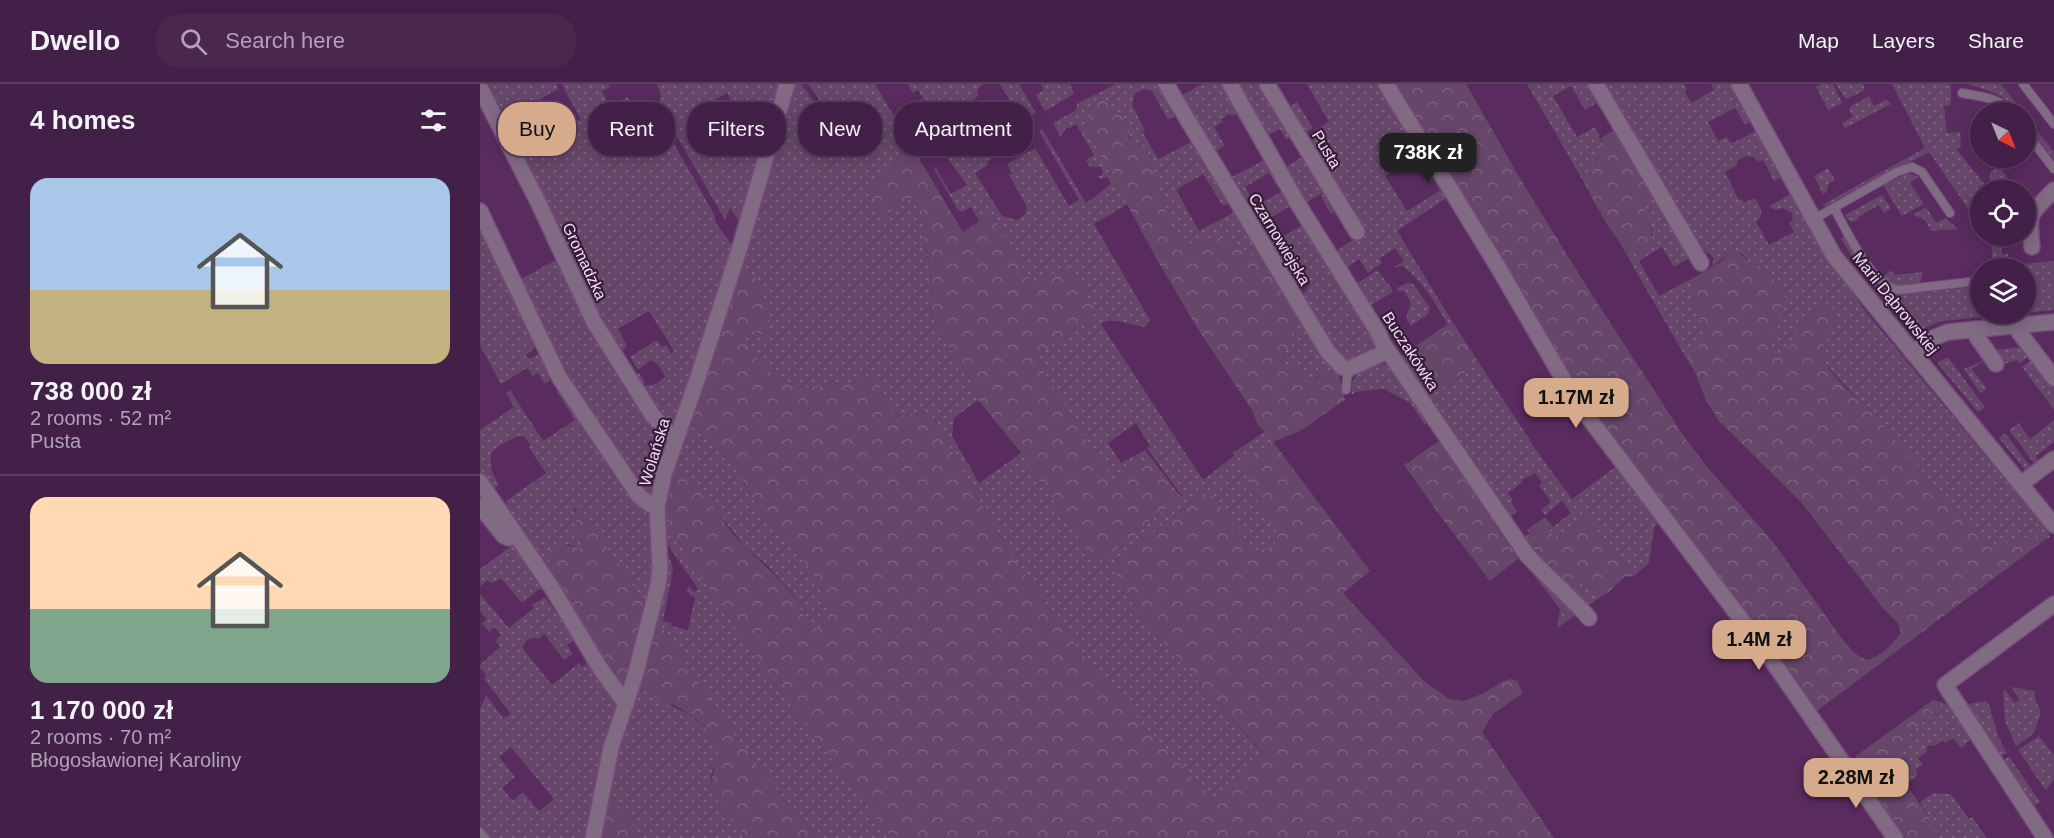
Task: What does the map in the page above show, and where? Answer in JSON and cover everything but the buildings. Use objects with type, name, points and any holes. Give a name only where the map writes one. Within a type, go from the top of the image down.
[{"type":"street","name":"Wolańska","points":[[593,838],[611,748],[635,676],[658,585],[660,560],[657,507],[664,474],[740,247],[787,84]]},
{"type":"street","name":"Czarnowiejska","points":[[1166,84],[1317,335],[1336,361],[1348,369]]},
{"type":"street","name":"Buczakówka","points":[[1230,84],[1320,241],[1388,351],[1527,555],[1554,585],[1569,595],[1589,618]]},
{"type":"street","name":"Pusta","points":[[1267,84],[1357,232]]},
{"type":"street","points":[[1386,84],[1498,267],[1576,401],[1613,453],[1766,652],[1895,838]]},
{"type":"street","points":[[1596,84],[1701,263]]},
{"type":"street","name":"Marii Dąbrowskiej","points":[[1739,84],[1834,256],[2054,525]]},
{"type":"street","name":"Gromadzka","points":[[480,88],[538,202],[594,322],[653,416],[668,432],[676,435]]},
{"type":"street","points":[[2032,247],[2029,221],[2032,213],[2054,190]]},
{"type":"street","points":[[480,212],[559,377],[639,496],[657,507]]},
{"type":"street","points":[[1913,353],[1941,334],[2054,322]]},
{"type":"street","points":[[2018,325],[2019,332],[2054,378]]},
{"type":"street","points":[[1977,329],[1977,337],[1996,364]]},
{"type":"street","points":[[1348,369],[1388,351]]},
{"type":"street","points":[[2021,484],[2054,459]]},
{"type":"street","points":[[480,482],[552,588],[600,668],[626,704]]},
{"type":"street","points":[[480,506],[504,536],[508,538],[515,535]]},
{"type":"street","points":[[2045,838],[1945,685],[2054,604]]},
{"type":"lane","points":[[2023,84],[2054,124]]},
{"type":"lane","points":[[1962,93],[2001,102]]},
{"type":"lane","points":[[2036,145],[2054,169]]},
{"type":"lane","points":[[1813,220],[1897,172],[1912,167],[1922,172],[1950,213]]},
{"type":"lane","points":[[1834,208],[1872,273],[1891,290],[1970,282]]},
{"type":"lane","points":[[1346,390],[1348,369]]},
{"type":"lane","points":[[480,832],[485,838]]},
{"type":"green space","points":[[482,84],[557,84],[558,89],[539,102],[498,102],[498,112]]},
{"type":"green space","points":[[562,84],[608,84],[610,87],[602,91],[607,102],[588,102],[588,156],[675,156],[675,146],[714,214],[716,223],[732,245],[734,242],[675,425],[666,425],[633,376],[639,373],[645,383],[644,386],[655,384],[665,376],[659,366],[651,360],[638,370],[630,357],[657,340],[662,347],[666,345],[671,353],[674,351],[649,311],[618,329],[627,346],[620,353],[616,353],[522,156],[576,156],[576,121],[580,119],[576,111],[576,102],[571,102]]},
{"type":"green space","points":[[657,84],[784,84],[778,102],[732,102],[727,93],[711,102],[687,102],[687,154],[675,133],[675,102],[660,102],[661,94]]},
{"type":"green space","points":[[793,84],[801,84],[815,102],[798,102],[798,156],[882,156],[882,102],[821,102],[808,84],[875,84],[894,116],[894,156],[900,156],[886,175],[875,179],[884,216],[905,201],[919,195],[932,283],[929,309],[947,345],[967,372],[978,400],[954,418],[952,436],[979,483],[1021,453],[1096,563],[1138,533],[1142,527],[1174,503],[1140,460],[1122,469],[1114,483],[1035,358],[1077,326],[1033,285],[992,215],[963,231],[979,221],[971,207],[962,212],[958,210],[934,169],[936,168],[951,194],[967,185],[946,156],[996,156],[987,162],[988,165],[975,173],[1002,216],[1017,220],[1025,214],[1027,207],[1009,175],[1012,173],[1007,164],[1021,156],[1033,156],[1035,148],[1069,206],[1079,200],[1039,131],[1042,129],[1086,203],[1111,184],[1107,177],[1101,179],[1097,176],[1101,176],[1103,172],[1101,167],[1090,167],[1086,160],[1094,155],[1076,124],[1069,128],[1066,127],[1061,138],[1053,123],[1076,110],[1077,104],[1116,84],[1161,84],[1179,113],[1168,120],[1152,91],[1144,89],[1135,93],[1132,105],[1145,130],[1142,131],[1158,159],[1195,140],[1231,198],[1223,206],[1203,174],[1176,190],[1199,231],[1238,210],[1267,262],[1208,238],[1196,248],[1170,228],[1163,198],[1154,178],[1154,163],[1146,150],[1132,142],[1122,116],[1100,98],[1089,108],[1086,128],[1128,204],[1094,224],[1150,320],[1145,327],[1115,321],[1101,324],[1203,480],[1234,456],[1233,453],[1264,432],[1271,437],[1272,442],[1259,505],[1278,532],[1277,541],[1269,550],[1253,550],[1213,496],[1204,493],[1114,562],[1134,605],[1150,627],[1263,754],[1222,797],[1215,801],[1152,735],[1081,652],[1011,555],[937,423],[928,412],[897,416],[890,410],[874,379],[800,388],[780,379],[763,367],[743,339],[745,332],[770,325],[757,280],[739,265],[772,156],[786,156],[786,107]],"holes":[[[1136,423],[1150,446],[1147,448],[1182,496],[1181,497],[1145,450],[1121,463],[1108,443]]]},
{"type":"green space","points":[[908,84],[983,84],[977,90],[978,96],[970,102],[917,102],[923,98],[918,90],[913,93]]},
{"type":"green space","points":[[1000,84],[1019,84],[1030,102],[1011,102]]},
{"type":"green space","points":[[1041,84],[1070,84],[1074,94],[1045,111],[1036,95],[1044,90]]},
{"type":"green space","points":[[1202,84],[1227,84],[1252,135],[1250,136],[1236,114],[1232,116],[1230,114],[1214,127],[1225,146],[1213,153],[1179,97]]},
{"type":"green space","points":[[1234,84],[1264,84],[1338,210],[1331,214],[1321,196],[1324,192],[1302,205],[1283,169],[1302,157],[1291,137],[1286,140],[1280,129],[1269,135],[1276,147],[1271,149]]},
{"type":"green space","points":[[1307,84],[1381,84],[1438,176],[1426,183],[1424,179],[1427,177],[1421,166],[1417,168],[1413,163],[1405,168],[1402,164],[1385,176],[1407,211],[1446,187],[1451,195],[1397,231],[1452,321],[1448,324],[1416,278],[1402,266],[1394,267],[1404,261],[1395,248],[1380,258],[1382,263],[1368,273],[1359,259],[1348,267],[1351,272],[1344,273],[1332,254],[1356,238],[1334,190],[1337,184],[1334,178],[1323,172],[1286,109],[1297,102],[1313,128],[1305,133],[1309,138],[1318,133],[1316,130],[1329,122]]},
{"type":"green space","points":[[1390,84],[1466,84],[1525,187],[1685,438],[1773,542],[1840,636],[1857,654],[1870,660],[1883,652],[1901,633],[1898,623],[1882,607],[1801,502],[1719,421],[1687,360],[1701,344],[1706,330],[1694,304],[1693,278],[1719,263],[1735,249],[1749,262],[1767,270],[1785,296],[1769,346],[1772,355],[1778,357],[1787,350],[1811,310],[1819,305],[1831,303],[1836,310],[1837,317],[1822,354],[1828,368],[1871,412],[1976,534],[1988,545],[1996,546],[2036,535],[2045,540],[1817,711],[1773,646],[1577,396]]},
{"type":"green space","points":[[1527,84],[1591,84],[1600,101],[1585,110],[1571,86],[1553,96],[1577,137],[1595,127],[1599,135],[1599,154],[1582,179]]},
{"type":"green space","points":[[1600,84],[1684,84],[1687,90],[1685,92],[1691,103],[1714,90],[1711,84],[1733,84],[1752,121],[1745,125],[1735,108],[1708,122],[1718,141],[1727,137],[1733,143],[1757,130],[1782,177],[1774,181],[1763,160],[1758,162],[1755,158],[1747,156],[1738,160],[1736,166],[1725,172],[1739,200],[1742,199],[1744,203],[1755,198],[1762,210],[1756,222],[1769,245],[1794,232],[1789,223],[1793,220],[1792,213],[1783,208],[1775,210],[1769,206],[1791,194],[1811,231],[1865,311],[2048,531],[2050,537],[2045,540],[2036,535],[1996,546],[1988,545],[1976,534],[1823,360],[1821,352],[1837,315],[1798,333],[1787,351],[1778,357],[1772,355],[1769,346],[1785,297],[1757,265],[1749,262],[1742,253],[1727,255],[1711,267],[1714,259],[1699,247]]},
{"type":"green space","points":[[1821,84],[1833,84],[1842,103],[1828,110],[1816,87]]},
{"type":"green space","points":[[1836,84],[1863,84],[1865,90],[1847,99]]},
{"type":"green space","points":[[1892,84],[1951,84],[1951,105],[1944,106],[1947,133],[1960,132],[1961,146],[1956,149],[1981,180],[1970,180],[1970,211],[1929,152],[1826,206],[1822,205],[1925,148]]},
{"type":"green space","points":[[1968,84],[2001,84],[2015,102],[2008,102],[1995,94]]},
{"type":"green space","points":[[1869,96],[1874,106],[1886,100],[1891,104],[1845,128],[1842,123],[1853,117],[1849,109],[1851,106]]},
{"type":"green space","points":[[627,97],[632,102],[617,102]]},
{"type":"green space","points":[[1100,98],[1128,122],[1129,138],[1146,150],[1154,163],[1154,178],[1163,198],[1170,229],[1179,233],[1196,248],[1204,239],[1217,238],[1227,241],[1263,260],[1272,269],[1293,309],[1294,317],[1293,341],[1281,360],[1300,373],[1307,384],[1317,379],[1325,370],[1335,374],[1342,385],[1345,400],[1300,431],[1273,442],[1370,571],[1343,593],[1423,680],[1449,699],[1464,701],[1484,693],[1503,681],[1511,679],[1517,681],[1523,693],[1493,714],[1482,732],[1554,838],[892,838],[775,685],[691,562],[663,516],[663,505],[672,466],[676,465],[696,482],[736,538],[786,587],[809,623],[818,629],[826,617],[826,602],[810,570],[764,515],[732,464],[688,417],[739,265],[757,280],[770,325],[767,334],[760,334],[753,330],[745,332],[743,338],[763,367],[780,379],[800,388],[875,379],[890,410],[897,416],[928,412],[937,423],[1011,555],[1081,652],[1152,735],[1215,801],[1222,797],[1263,753],[1150,627],[1128,596],[1115,570],[1114,562],[1204,493],[1213,496],[1253,550],[1269,549],[1277,541],[1277,536],[1251,488],[1242,461],[1272,442],[1270,437],[1258,425],[1252,410],[1199,331],[1156,258],[1086,128],[1089,108]]},
{"type":"green space","points":[[1616,129],[1652,191],[1645,207],[1651,229],[1651,245],[1636,253],[1620,242],[1582,179],[1598,158],[1601,138]]},
{"type":"green space","points":[[2036,129],[2054,152],[2054,160],[2036,137]]},
{"type":"green space","points":[[688,156],[760,156],[741,225],[730,208],[725,220]]},
{"type":"green space","points":[[900,156],[918,156],[963,232],[992,215],[1033,285],[1069,264],[1096,310],[1093,320],[1087,325],[1077,326],[1035,358],[1114,482],[1126,466],[1135,461],[1145,460],[1168,483],[1174,503],[1096,564],[1021,453],[978,400],[967,372],[947,345],[929,308],[932,283],[919,195],[905,201],[884,216],[870,194],[871,180],[885,176]]},
{"type":"green space","points":[[1267,159],[1283,183],[1277,186],[1269,173],[1245,187],[1251,198],[1242,199],[1230,182],[1231,177]]},
{"type":"green space","points":[[1828,168],[1835,180],[1828,184],[1827,192],[1823,194],[1814,176]]},
{"type":"green space","points":[[2000,168],[2009,180],[1990,180],[1991,171]]},
{"type":"green space","points":[[1908,173],[1918,177],[1910,183],[1924,204],[1902,216],[1883,185]]},
{"type":"green space","points":[[1286,189],[1292,205],[1265,221],[1259,212],[1254,215],[1250,209]]},
{"type":"green space","points":[[1652,191],[1691,257],[1674,267],[1662,247],[1639,261],[1659,296],[1693,278],[1694,304],[1706,330],[1701,344],[1687,360],[1617,238],[1628,250],[1653,236],[1645,210]]},
{"type":"green space","points":[[1882,195],[1891,208],[1884,213],[1879,205],[1853,222],[1848,220],[1845,215]]},
{"type":"green space","points":[[1926,207],[1936,223],[1945,218],[1958,229],[1931,231],[1924,219],[1913,215]]},
{"type":"green space","points":[[480,218],[536,340],[536,347],[525,356],[530,359],[539,354],[546,359],[552,370],[549,381],[545,384],[538,373],[533,376],[527,368],[501,384],[480,345]]},
{"type":"green space","points":[[1306,223],[1377,345],[1357,358],[1343,361],[1300,299],[1311,283],[1308,278],[1296,284],[1262,228],[1269,228],[1277,240]]},
{"type":"green space","points":[[1844,235],[1865,271],[1887,293],[1895,295],[1970,287],[1970,318],[1941,321],[1911,332],[1861,269],[1841,239]]},
{"type":"green space","points":[[1991,246],[2001,246],[2002,255],[2008,254],[2008,258],[1992,258]]},
{"type":"green space","points":[[560,258],[666,440],[666,453],[654,451],[652,464],[662,468],[650,496],[646,497],[571,389],[515,282]]},
{"type":"green space","points":[[2054,261],[2054,310],[2036,312],[2036,263]]},
{"type":"green space","points":[[1377,270],[1393,292],[1370,306],[1356,284]]},
{"type":"green space","points":[[1891,270],[1894,275],[1923,272],[1920,283],[1896,286],[1882,278]]},
{"type":"green space","points":[[1407,283],[1414,285],[1430,308],[1428,314],[1411,326],[1406,318],[1411,303],[1404,291],[1397,291],[1397,288]]},
{"type":"green space","points":[[1293,309],[1338,369],[1340,379],[1331,371],[1307,384],[1296,369],[1281,360],[1295,335]]},
{"type":"green space","points":[[1452,321],[1479,363],[1426,398],[1398,358]]},
{"type":"green space","points":[[2023,347],[2030,355],[2020,363],[2017,360],[2004,364],[1994,350]]},
{"type":"green space","points":[[1948,357],[1985,407],[1978,412],[1938,364]]},
{"type":"green space","points":[[2033,359],[2054,388],[2054,410],[2022,367]]},
{"type":"green space","points":[[1985,360],[1972,369],[1987,389],[1980,393],[1964,369]]},
{"type":"green space","points":[[1479,363],[1541,457],[1572,499],[1618,465],[1658,523],[1654,528],[1649,563],[1634,576],[1585,515],[1556,538],[1544,523],[1529,533],[1527,530],[1545,517],[1553,527],[1571,513],[1562,501],[1545,515],[1541,510],[1551,502],[1539,485],[1542,482],[1535,473],[1521,480],[1523,482],[1508,493],[1517,512],[1508,518],[1426,398]]},
{"type":"green space","points":[[1385,364],[1392,367],[1430,418],[1425,425],[1410,403],[1384,389],[1355,392],[1352,395],[1353,382],[1360,372]]},
{"type":"green space","points":[[559,383],[652,521],[656,572],[649,609],[580,508],[577,507],[574,509],[574,514],[582,546],[578,548],[569,544],[548,553],[558,573],[561,595],[504,511],[506,501],[546,473],[529,448],[530,445],[525,437],[518,436],[500,445],[491,454],[492,470],[499,484],[491,493],[480,477],[480,430],[514,407],[506,393],[510,390],[543,441],[575,420],[557,392]]},
{"type":"green space","points":[[688,417],[732,464],[764,515],[798,554],[820,586],[826,603],[826,617],[818,630],[813,628],[804,617],[794,595],[769,567],[744,546],[689,475],[672,466]]},
{"type":"green space","points":[[2054,420],[2054,442],[2036,456],[2040,463],[2036,466],[2009,430],[2019,423],[2030,439]]},
{"type":"green space","points":[[2005,433],[2032,469],[2026,471],[1999,438]]},
{"type":"green space","points":[[1442,439],[1473,483],[1482,508],[1519,558],[1490,581],[1404,465]]},
{"type":"green space","points":[[1473,483],[1517,547],[1554,593],[1560,591],[1560,581],[1572,580],[1588,584],[1599,598],[1557,628],[1560,609],[1482,508]]},
{"type":"green space","points":[[577,507],[580,507],[649,609],[622,692],[561,595],[558,573],[546,557],[547,553],[562,546],[578,548],[582,546],[574,515]]},
{"type":"green space","points":[[1585,515],[1634,576],[1624,577],[1609,592],[1599,598],[1588,584],[1572,580],[1560,581],[1545,568],[1523,538],[1544,523],[1556,538]]},
{"type":"green space","points":[[663,516],[691,562],[775,685],[892,838],[817,838],[723,720],[655,616],[664,552],[671,561],[673,570],[663,621],[671,623],[671,626],[688,630],[695,597],[687,590],[689,586],[694,592],[698,589],[664,537]]},
{"type":"green space","points":[[514,544],[547,586],[522,603],[501,578],[493,583],[487,581],[480,586],[480,569]]},
{"type":"green space","points":[[480,594],[509,628],[534,608],[532,605],[545,597],[575,640],[567,645],[573,654],[564,660],[544,634],[538,639],[531,638],[527,641],[523,647],[524,650],[552,685],[579,663],[582,667],[589,662],[619,705],[616,719],[604,745],[589,838],[480,838],[480,709],[485,694],[503,718],[511,714],[485,680],[486,675],[480,668],[480,665],[500,647],[495,641],[501,635],[495,627],[489,632],[482,623],[487,619],[480,611]],"holes":[[[511,747],[554,799],[539,811],[523,792],[513,801],[502,788],[515,777],[499,757]]]},
{"type":"green space","points":[[655,616],[723,720],[817,838],[748,838],[731,820],[710,789],[716,757],[713,740],[703,726],[689,714],[658,699],[638,678]]},
{"type":"green space","points":[[638,678],[661,701],[689,714],[707,730],[715,742],[717,759],[711,775],[710,789],[731,820],[748,838],[643,838],[606,796]]},
{"type":"green space","points":[[2011,687],[2035,691],[2035,699],[2041,712],[2034,733],[2016,747],[2005,721],[2003,692],[2005,690],[2015,703],[2020,700]]},
{"type":"green space","points":[[1933,700],[1940,702],[1939,710],[1912,730],[1894,760],[1897,764],[1909,759],[1912,761],[1918,775],[1906,784],[1933,823],[1937,838],[1902,838],[1854,765],[1856,756]]},
{"type":"green space","points":[[1986,701],[1999,738],[2007,753],[2000,757],[1968,704]]},
{"type":"green space","points":[[1940,702],[1950,706],[1971,739],[1961,748],[1953,738],[1945,743],[1942,740],[1935,746],[1928,745],[1926,752],[1918,758],[1923,765],[1915,770],[1914,765],[1905,759],[1896,764],[1894,760],[1898,750],[1909,738],[1912,730],[1941,705]]},
{"type":"green space","points":[[2039,736],[2054,755],[2054,779],[2046,791],[2018,750]]},
{"type":"green space","points":[[2009,756],[2040,802],[2032,807],[2003,761]]},
{"type":"green space","points":[[1933,793],[1951,794],[1969,819],[1972,817],[1987,838],[1937,838],[1933,823],[1920,802]]},
{"type":"green space","points":[[605,796],[622,809],[643,838],[597,838]]}]
